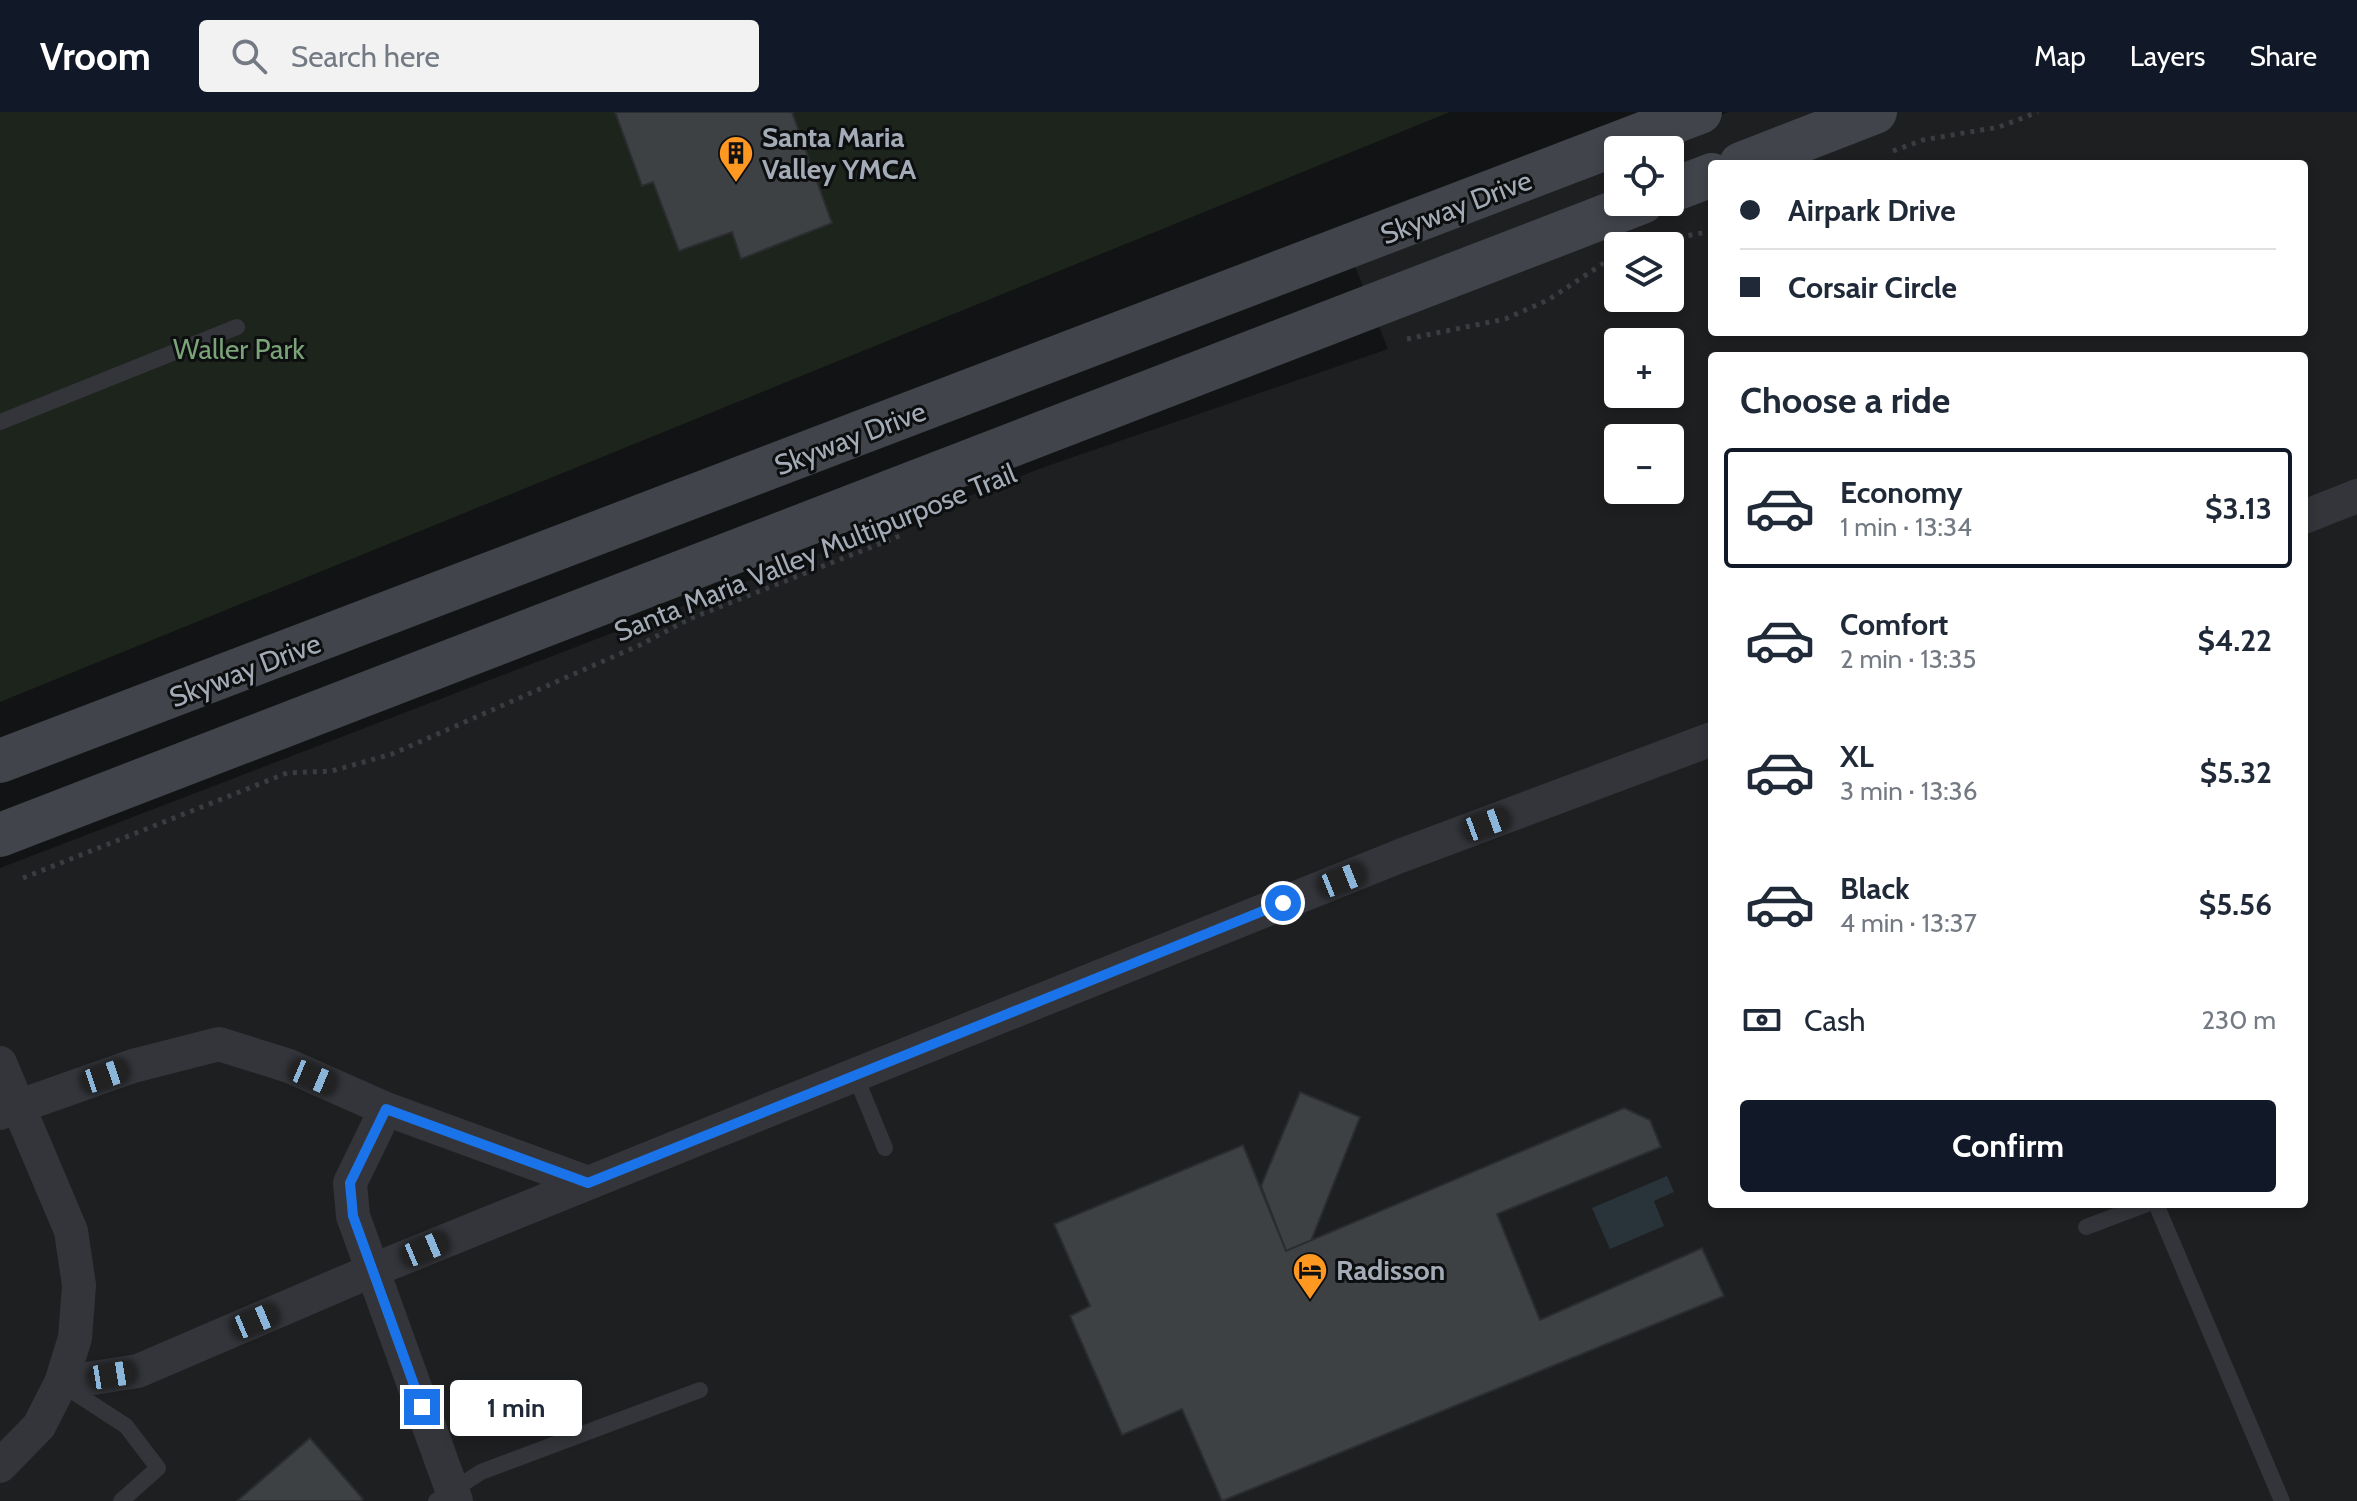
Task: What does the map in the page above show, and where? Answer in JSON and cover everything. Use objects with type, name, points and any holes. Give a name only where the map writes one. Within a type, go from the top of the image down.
[{"type":"main road","name":"Skyway Drive","points":[[0,761],[1700,112]]},
{"type":"main road","points":[[1751,160],[1875,112]]},
{"type":"main road","points":[[1684,186],[1708,177]]},
{"type":"main road","points":[[0,835],[1647,222]]},
{"type":"street","points":[[2308,515],[2357,496]]},
{"type":"street","points":[[61,1383],[138,1371],[371,1271],[1400,856],[1708,740]]},
{"type":"street","points":[[10,1110],[133,1066],[219,1044],[289,1066],[386,1109],[588,1183]]},
{"type":"street","points":[[0,1063],[10,1110],[71,1231],[79,1285],[75,1338],[61,1383],[39,1426],[0,1466]]},
{"type":"street","points":[[386,1109],[350,1183],[353,1216],[448,1497]]},
{"type":"lane","points":[[0,422],[237,327]]},
{"type":"lane","points":[[855,1075],[885,1148]]},
{"type":"lane","points":[[2086,1227],[2136,1208]]},
{"type":"lane","points":[[2158,1208],[2282,1501]]},
{"type":"lane","points":[[61,1383],[126,1426],[158,1468],[121,1501]]},
{"type":"lane","points":[[448,1497],[481,1472],[700,1390]]},
{"type":"path","points":[[1882,154],[1923,140],[1999,127],[2038,112]]},
{"type":"path","points":[[1647,222],[1708,230]]},
{"type":"path","points":[[1396,341],[1505,319],[1548,300],[1604,264]]},
{"type":"path","name":"Santa Maria Valley Multipurpose Trail","points":[[23,878],[287,773],[332,771],[392,754],[640,645],[689,619],[906,533]]},
{"type":"shaded area","points":[[1729,112],[2357,112],[2357,1501],[0,1501],[0,868],[1047,466],[1388,349],[1350,254],[1604,159],[1604,216],[1684,216],[1684,136],[1665,136]]},
{"type":"shaded area","points":[[1667,1176],[1674,1192],[1654,1201],[1664,1226],[1610,1249],[1592,1208]]},
{"type":"green space","name":"Waller Park","points":[[0,112],[1450,112],[0,702]]},
{"type":"building","name":"Santa Maria Valley YMCA","points":[[615,112],[792,112],[832,223],[741,259],[732,232],[679,251],[653,182],[642,186]]},
{"type":"building","points":[[1300,1092],[1360,1117],[1311,1241],[1286,1251],[1261,1186]]},
{"type":"building","name":"Radisson","points":[[1624,1108],[1650,1120],[1661,1147],[1497,1214],[1540,1320],[1702,1248],[1724,1296],[1222,1501],[1182,1409],[1122,1435],[1070,1316],[1090,1306],[1054,1224],[1243,1145],[1286,1251]]},
{"type":"building","points":[[310,1438],[363,1499],[361,1501],[237,1501]]},
{"type":"place","name":"Santa Maria Valley YMCA","points":[[736,184]]},
{"type":"place","name":"Radisson","points":[[1310,1301]]},
{"type":"route","points":[[422,1407],[353,1216],[350,1183],[386,1109],[588,1183],[1283,903]]}]
